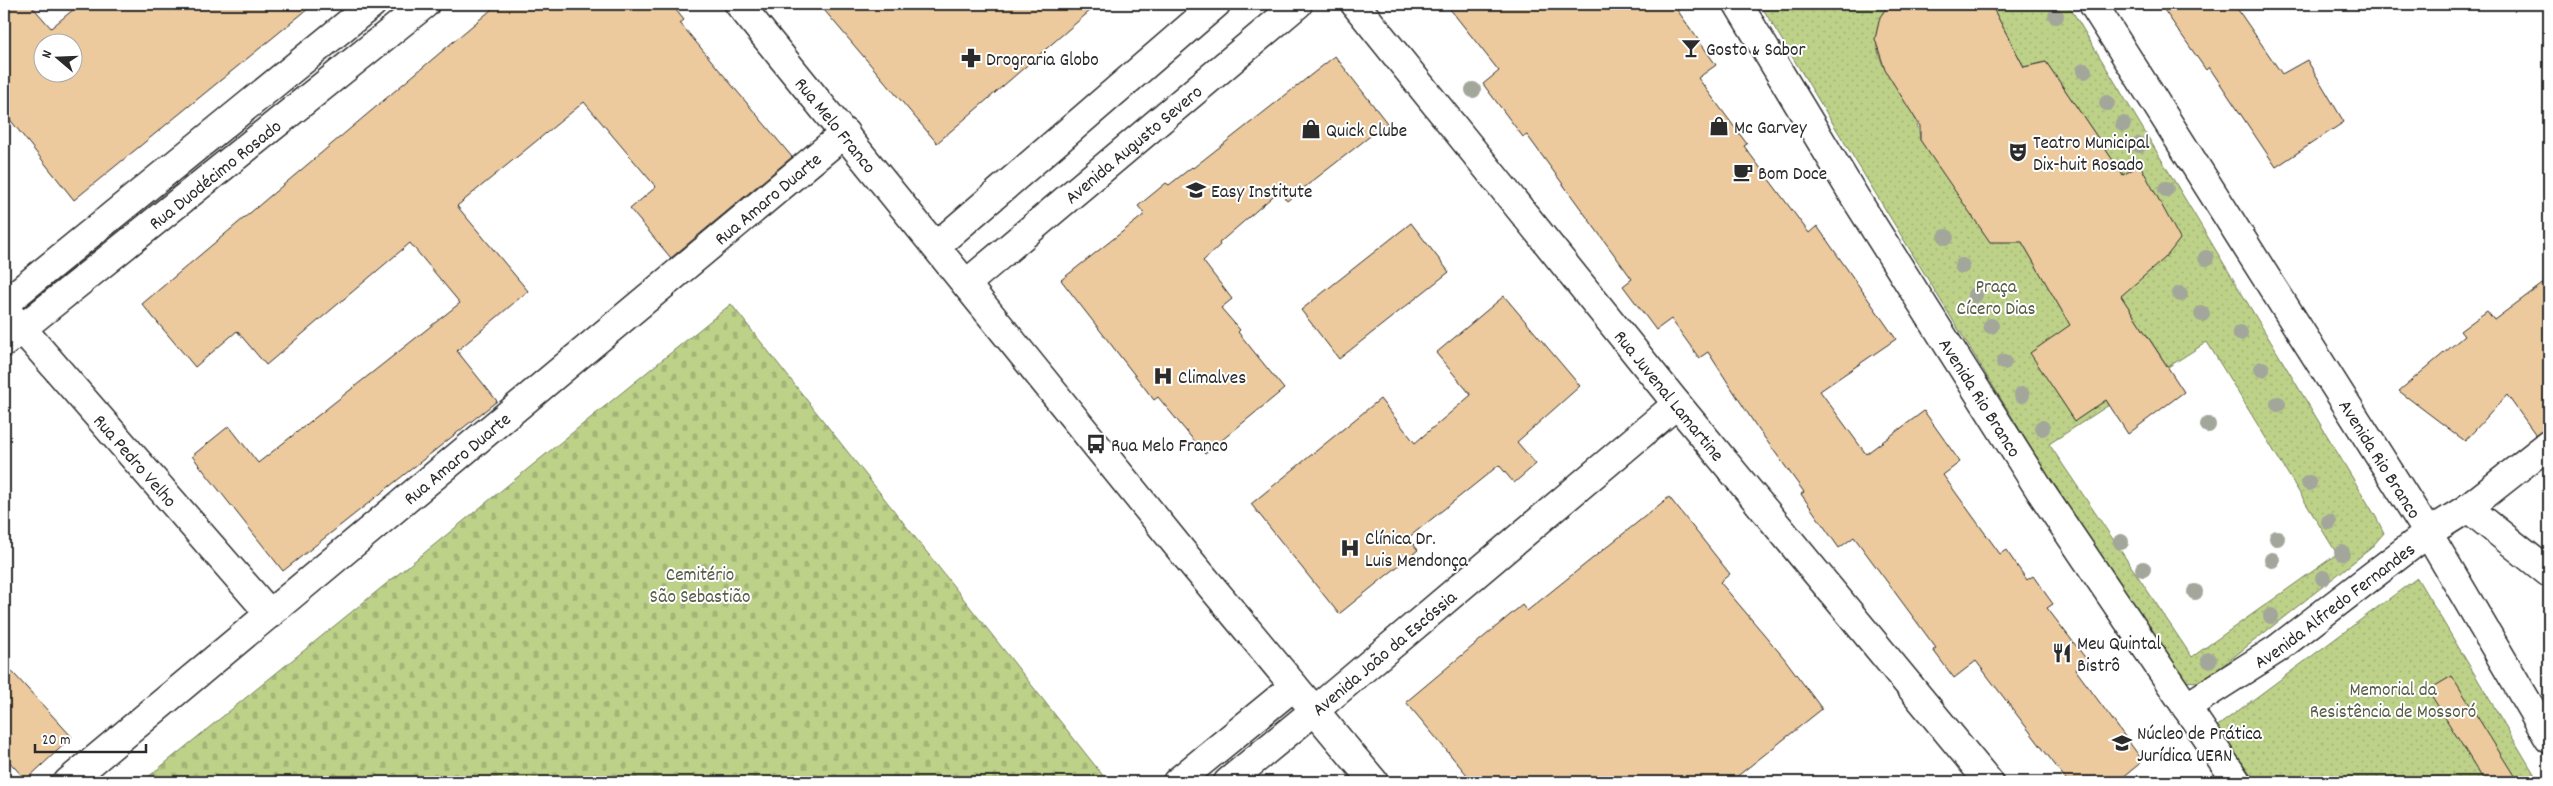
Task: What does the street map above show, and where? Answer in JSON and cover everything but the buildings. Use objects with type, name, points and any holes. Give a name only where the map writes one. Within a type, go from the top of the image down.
[{"type":"main road","name":"Rua Duodécimo Rosado","points":[[4,306],[372,4]]},
{"type":"main road","name":"Rua Duodécimo Rosado","points":[[13,336],[424,4]]},
{"type":"main road","name":"Rua Melo Franco","points":[[739,4],[1184,555],[1374,782]]},
{"type":"main road","points":[[936,246],[1216,4]]},
{"type":"main road","name":"Avenida Augusto Severo","points":[[966,284],[1298,4]]},
{"type":"main road","name":"Rua Juvenal Lamartine","points":[[1355,4],[1677,404],[1989,782]]},
{"type":"main road","name":"Avenida Rio Branco","points":[[1738,4],[1856,198],[2036,484],[2237,782]]},
{"type":"main road","name":"Avenida Rio Branco","points":[[2093,4],[2428,533],[2549,739]]},
{"type":"main road","name":"Rua Amaro Duarte","points":[[68,782],[844,133]]},
{"type":"main road","name":"Rua Pedro Velho","points":[[4,306],[13,336],[270,614]]},
{"type":"main road","name":"Avenida João da Escóssia","points":[[1228,782],[1677,404]]},
{"type":"main road","name":"Avenida Alfredo Fernandes","points":[[2186,707],[2276,649],[2428,533],[2468,508],[2549,444]]},
{"type":"main road","points":[[2468,508],[2549,572]]},
{"type":"main road","name":"Avenida João da Escóssia","points":[[1177,782],[1294,686]]},
{"type":"green space","name":"Praça Cícero Dias","points":[[1760,4],[1889,4],[1879,25],[1877,43],[1881,60],[1909,106],[1916,122],[1920,140],[2022,242],[2065,315],[2140,165],[2123,175],[2046,62],[2024,67],[1995,12],[1987,4],[2068,4],[2384,533],[2370,549],[2202,682],[2173,681]],"holes":[[[2118,292],[2168,367],[2207,342],[2337,554],[2192,657],[2049,444],[2109,405],[2106,400],[2075,421],[2031,353]]]},
{"type":"green space","name":"Cemitério São Sebastião","points":[[731,304],[1108,782],[142,782]]},
{"type":"green space","name":"Memorial da Resistência de Mossoró","points":[[2417,578],[2539,782],[2257,782],[2215,728]]},
{"type":"place","name":"Gosto & Sabor","points":[[1691,48]]},
{"type":"place","name":"Drograria Globo","points":[[971,58]]},
{"type":"place","name":"Mc Garvey","points":[[1719,126]]},
{"type":"place","name":"Quick Clube","points":[[1311,129]]},
{"type":"place","name":"Teatro Municipal Dix-huit Rosado","points":[[2018,152]]},
{"type":"place","name":"Bom Doce","points":[[1743,172]]},
{"type":"place","name":"Easy Institute","points":[[1196,190]]},
{"type":"place","name":"Climalves","points":[[1163,376]]},
{"type":"place","name":"Rua Melo Franco","points":[[1096,444]]},
{"type":"place","name":"Clínica Dr. Luis Mendonça","points":[[1350,548]]},
{"type":"place","name":"Meu Quintal Bistrô","points":[[2062,653]]},
{"type":"place","name":"Núcleo de Prática Jurídica UERN","points":[[2122,743]]}]
